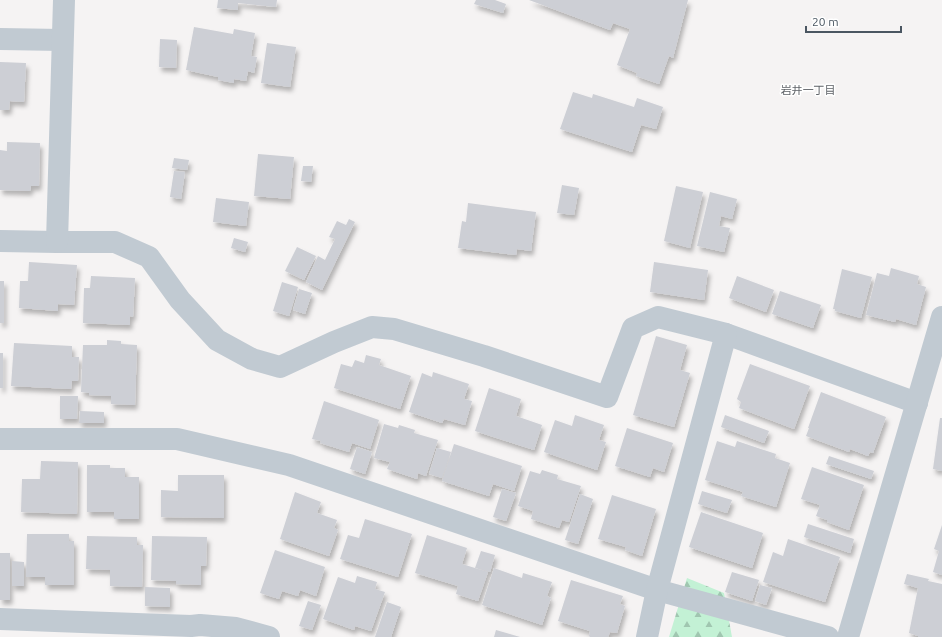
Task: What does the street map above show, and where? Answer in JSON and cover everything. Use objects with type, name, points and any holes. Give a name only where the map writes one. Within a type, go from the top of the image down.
[{"type":"street","points":[[57,242],[64,0]]},
{"type":"street","points":[[0,39],[62,40]]},
{"type":"street","points":[[0,241],[115,242],[149,257],[180,300],[216,340],[252,359],[280,367],[334,342],[372,327],[394,329],[484,356],[607,397],[633,328],[658,317],[726,334],[917,403]]},
{"type":"street","points":[[848,637],[942,317]]},
{"type":"street","points":[[647,637],[657,590],[726,334]]},
{"type":"street","points":[[0,439],[177,439],[289,465],[657,590],[828,637]]},
{"type":"street","points":[[0,619],[189,631],[200,625],[236,628],[269,637]]},
{"type":"green space","points":[[687,578],[724,593],[732,637],[669,637]]},
{"type":"building","points":[[218,0],[277,0],[276,7],[238,3],[238,10],[217,8]]},
{"type":"building","points":[[476,0],[495,0],[506,4],[503,13],[474,4]]},
{"type":"building","points":[[529,0],[688,0],[673,58],[669,56],[659,84],[636,76],[637,73],[617,65],[630,29],[613,23],[610,30]]},
{"type":"building","points":[[194,27],[233,34],[234,29],[255,33],[251,56],[257,57],[254,73],[248,71],[246,81],[234,79],[234,83],[218,80],[218,77],[186,70]]},
{"type":"building","points":[[160,39],[177,40],[176,68],[159,67]]},
{"type":"building","points":[[267,43],[296,47],[290,87],[261,83]]},
{"type":"building","points":[[0,62],[26,63],[24,102],[10,101],[9,110],[0,110]]},
{"type":"building","points":[[573,92],[592,98],[593,94],[634,107],[637,98],[663,107],[656,129],[641,125],[632,152],[560,129]]},
{"type":"building","points":[[7,142],[40,143],[39,186],[31,186],[30,191],[0,190],[0,150],[7,151]]},
{"type":"building","points":[[258,154],[294,157],[290,199],[254,196]]},
{"type":"building","points":[[174,158],[189,160],[187,170],[172,168]]},
{"type":"building","points":[[303,166],[313,166],[311,182],[301,181]]},
{"type":"building","points":[[174,171],[185,172],[181,199],[170,197]]},
{"type":"building","points":[[562,185],[579,188],[574,215],[557,213]]},
{"type":"building","points":[[676,186],[703,192],[690,248],[664,241]]},
{"type":"building","points":[[710,192],[737,199],[732,219],[721,216],[719,226],[730,228],[724,252],[697,246]]},
{"type":"building","points":[[216,198],[249,202],[246,226],[213,222]]},
{"type":"building","points":[[468,203],[536,212],[531,251],[517,249],[516,255],[458,248],[462,221],[466,222]]},
{"type":"building","points":[[349,219],[355,222],[322,290],[306,282],[318,256],[325,260],[335,239],[329,237],[337,221],[346,225]]},
{"type":"building","points":[[234,238],[248,242],[245,252],[231,248]]},
{"type":"building","points":[[297,247],[316,256],[304,280],[285,271]]},
{"type":"building","points":[[29,262],[77,265],[74,305],[58,304],[58,311],[19,308],[20,281],[28,281]]},
{"type":"building","points":[[654,262],[708,270],[704,300],[650,292]]},
{"type":"building","points":[[891,268],[919,276],[917,284],[926,287],[916,325],[896,319],[895,322],[866,315],[877,273],[889,276]]},
{"type":"building","points":[[842,269],[872,277],[861,318],[835,311],[835,309],[833,309]]},
{"type":"building","points":[[91,276],[135,278],[133,317],[130,316],[130,325],[83,323],[84,288],[90,288]]},
{"type":"building","points":[[737,276],[774,290],[766,312],[729,298]]},
{"type":"building","points":[[0,281],[4,281],[4,323],[0,323]]},
{"type":"building","points":[[282,282],[298,287],[289,316],[273,311]]},
{"type":"building","points":[[299,289],[312,293],[305,314],[293,310]]},
{"type":"building","points":[[780,291],[821,305],[813,328],[772,314]]},
{"type":"building","points":[[656,336],[687,345],[680,370],[690,373],[674,427],[633,415]]},
{"type":"building","points":[[107,340],[121,341],[121,344],[137,345],[135,405],[111,404],[111,396],[89,395],[89,393],[81,392],[83,345],[107,345]]},
{"type":"building","points":[[14,343],[72,346],[72,357],[79,357],[78,381],[72,381],[71,389],[11,386]]},
{"type":"building","points":[[0,353],[3,353],[3,388],[0,388]]},
{"type":"building","points":[[366,355],[381,359],[379,365],[411,376],[400,409],[334,388],[341,364],[352,367],[355,360],[364,363]]},
{"type":"building","points":[[750,364],[810,386],[794,429],[739,408],[741,402],[737,399]]},
{"type":"building","points":[[433,372],[469,384],[464,399],[472,401],[465,425],[444,419],[442,423],[409,412],[422,373],[432,377]]},
{"type":"building","points":[[489,388],[521,399],[516,416],[542,425],[534,450],[475,431]]},
{"type":"building","points":[[821,392],[886,417],[873,453],[870,452],[868,456],[850,449],[849,452],[806,436]]},
{"type":"building","points":[[60,396],[78,396],[77,419],[60,419]]},
{"type":"building","points":[[324,401],[379,420],[370,449],[352,443],[349,452],[312,439]]},
{"type":"building","points":[[80,411],[104,412],[104,423],[79,423]]},
{"type":"building","points":[[575,415],[604,425],[599,440],[606,442],[597,470],[544,452],[555,420],[572,426]]},
{"type":"building","points":[[725,415],[769,431],[764,443],[721,427]]},
{"type":"building","points":[[940,418],[942,418],[942,471],[933,469]]},
{"type":"building","points":[[384,424],[398,428],[399,425],[415,430],[414,433],[438,440],[426,476],[418,473],[417,479],[387,469],[390,462],[374,458]]},
{"type":"building","points":[[627,428],[673,443],[664,472],[653,468],[650,477],[615,466]]},
{"type":"building","points":[[717,441],[735,447],[737,441],[776,454],[775,458],[790,463],[776,507],[741,496],[743,492],[705,480]]},
{"type":"building","points":[[454,444],[522,466],[514,491],[493,484],[489,496],[442,481]]},
{"type":"building","points":[[357,447],[372,452],[365,474],[350,469]]},
{"type":"building","points":[[437,448],[451,452],[442,478],[429,474]]},
{"type":"building","points":[[829,456],[874,471],[871,479],[826,464]]},
{"type":"building","points":[[41,461],[78,462],[77,514],[21,512],[22,479],[40,479]]},
{"type":"building","points":[[87,465],[110,465],[110,468],[125,468],[125,477],[139,477],[139,519],[114,519],[114,512],[87,512]]},
{"type":"building","points":[[812,467],[864,485],[849,530],[827,522],[827,520],[816,516],[820,505],[801,499]]},
{"type":"building","points":[[542,470],[558,475],[557,479],[581,486],[569,522],[562,520],[559,528],[531,519],[533,511],[518,506],[530,471],[540,474]]},
{"type":"building","points":[[178,475],[224,475],[224,518],[161,517],[161,490],[178,491]]},
{"type":"building","points":[[502,489],[516,493],[506,521],[493,517]]},
{"type":"building","points":[[702,491],[732,500],[727,513],[698,504]]},
{"type":"building","points":[[295,492],[321,502],[317,513],[337,520],[334,528],[338,530],[329,556],[280,539]]},
{"type":"building","points":[[580,494],[593,499],[578,544],[565,540]]},
{"type":"building","points":[[612,495],[656,509],[642,556],[625,550],[626,547],[598,539]]},
{"type":"building","points":[[701,512],[763,533],[752,568],[689,547]]},
{"type":"building","points":[[365,519],[412,534],[398,577],[340,559],[348,535],[359,538]]},
{"type":"building","points":[[808,524],[854,539],[850,553],[804,537]]},
{"type":"building","points":[[942,525],[942,575],[933,572],[939,551],[934,549]]},
{"type":"building","points":[[27,534],[69,534],[69,541],[74,541],[74,585],[45,585],[45,577],[26,577]]},
{"type":"building","points":[[427,535],[467,548],[462,564],[488,572],[478,601],[456,594],[458,586],[415,573]]},
{"type":"building","points":[[87,536],[137,537],[137,545],[143,545],[142,587],[110,586],[110,570],[86,569]]},
{"type":"building","points":[[152,536],[207,537],[206,566],[201,566],[201,585],[176,584],[176,581],[151,580]]},
{"type":"building","points":[[788,539],[840,557],[825,602],[763,582],[773,552],[783,556]]},
{"type":"building","points":[[275,550],[325,567],[316,596],[300,590],[298,596],[282,591],[279,599],[260,593]]},
{"type":"building","points":[[481,551],[495,555],[490,572],[475,568]]},
{"type":"building","points":[[0,553],[10,553],[10,600],[0,600]]},
{"type":"building","points":[[12,561],[24,562],[24,586],[12,586]]},
{"type":"building","points":[[494,568],[522,578],[523,573],[552,582],[547,596],[551,598],[542,625],[482,605]]},
{"type":"building","points":[[732,572],[759,580],[752,601],[725,592]]},
{"type":"building","points":[[907,574],[929,579],[928,581],[942,584],[942,637],[918,637],[909,633],[918,588],[904,584]]},
{"type":"building","points":[[357,576],[377,582],[375,589],[385,592],[371,631],[355,626],[354,630],[323,619],[338,577],[355,583]]},
{"type":"building","points":[[571,580],[623,596],[620,604],[625,606],[617,633],[610,632],[608,637],[590,637],[590,631],[558,621]]},
{"type":"building","points":[[760,585],[772,588],[766,605],[755,601]]},
{"type":"building","points":[[145,587],[170,588],[170,607],[145,606]]},
{"type":"building","points":[[308,601],[321,605],[312,630],[299,626]]},
{"type":"building","points":[[387,602],[401,607],[391,637],[375,637]]},
{"type":"building","points":[[496,630],[520,637],[494,637]]},
{"type":"district","name":"岩井一丁目","points":[[808,90]]}]
